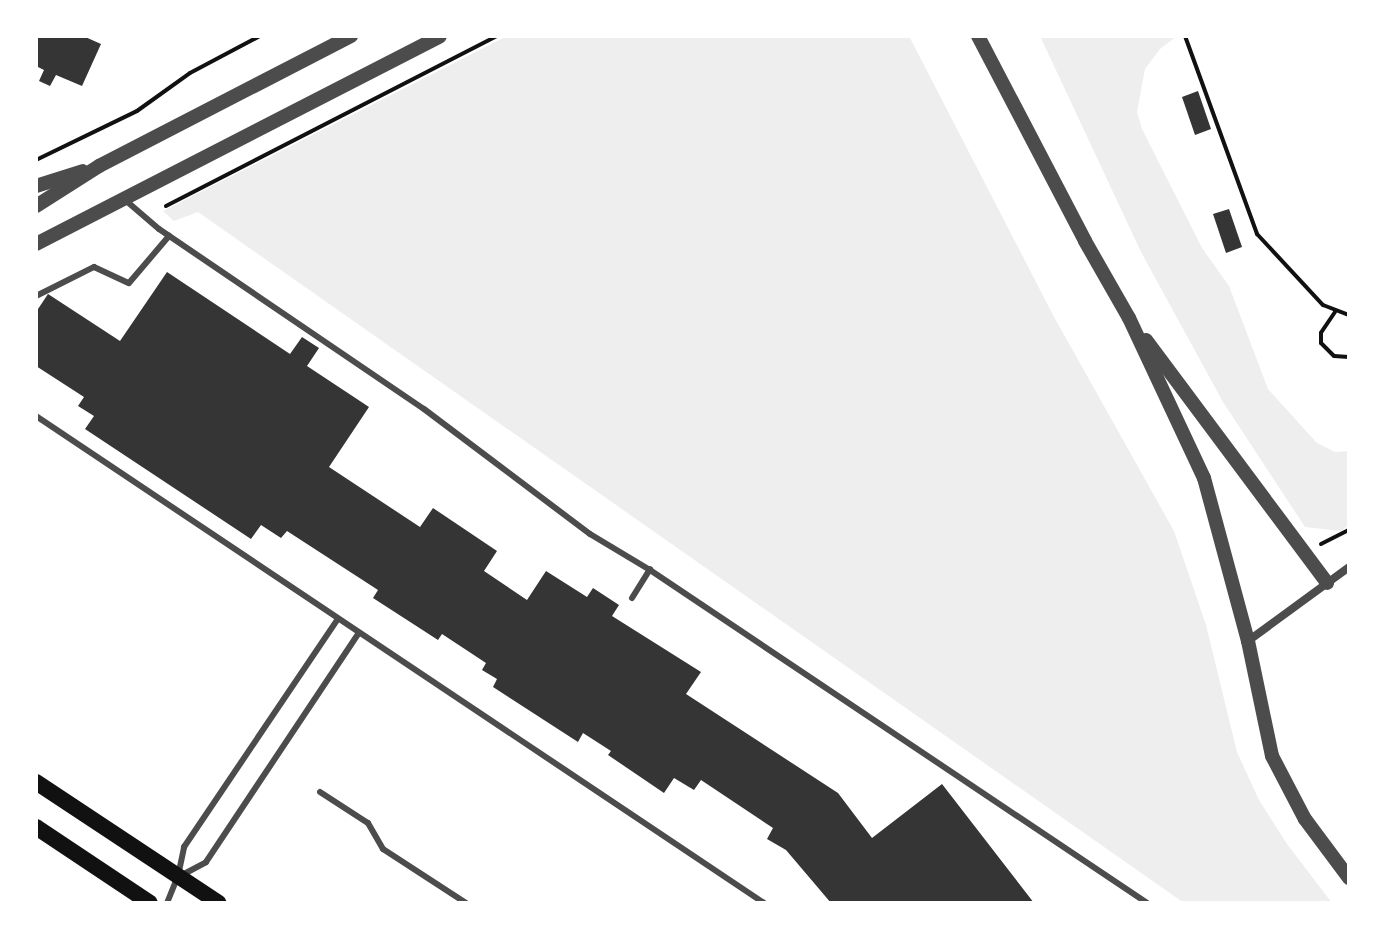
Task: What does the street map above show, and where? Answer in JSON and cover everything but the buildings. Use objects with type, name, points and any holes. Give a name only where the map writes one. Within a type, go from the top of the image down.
[{"type":"main road","points":[[36,782],[219,903]]},
{"type":"main road","points":[[36,827],[150,903]]},
{"type":"street","points":[[36,206],[99,166],[351,36]]},
{"type":"street","points":[[36,244],[440,36]]},
{"type":"street","points":[[978,36],[1085,241],[1129,318],[1204,478],[1248,641],[1263,724],[1284,785],[1349,878]]},
{"type":"street","points":[[36,186],[99,166]]},
{"type":"street","points":[[1129,318],[1327,583]]},
{"type":"street","points":[[1248,641],[1349,567]]},
{"type":"lane","points":[[124,199],[169,236],[424,409],[590,534],[650,569],[1147,903]]},
{"type":"lane","points":[[36,296],[94,267],[129,283],[169,236]]},
{"type":"lane","points":[[36,416],[764,903]]},
{"type":"lane","points":[[632,598],[650,569]]},
{"type":"lane","points":[[167,903],[178,876],[184,847],[337,620]]},
{"type":"lane","points":[[178,876],[206,862],[359,633]]},
{"type":"lane","points":[[320,792],[368,823],[383,849],[466,903]]},
{"type":"path","points":[[36,160],[137,111],[190,73],[260,36]]},
{"type":"path","points":[[166,206],[497,36]]},
{"type":"path","points":[[1186,37],[1257,234],[1312,295],[1335,312],[1349,315]]},
{"type":"path","points":[[1335,312],[1321,333],[1321,343],[1334,356],[1349,357]]},
{"type":"path","points":[[1321,544],[1349,530]]},
{"type":"shaded area","points":[[507,36],[909,36],[1053,315],[1174,531],[1206,625],[1237,752],[1259,800],[1287,844],[1332,903],[1184,903],[198,212],[174,221],[163,211]]},
{"type":"shaded area","points":[[1040,36],[1177,36],[1160,49],[1145,69],[1137,112],[1142,129],[1202,248],[1229,286],[1268,389],[1317,443],[1335,452],[1349,451],[1349,525],[1341,531],[1305,527],[1223,402],[1141,252]]}]
